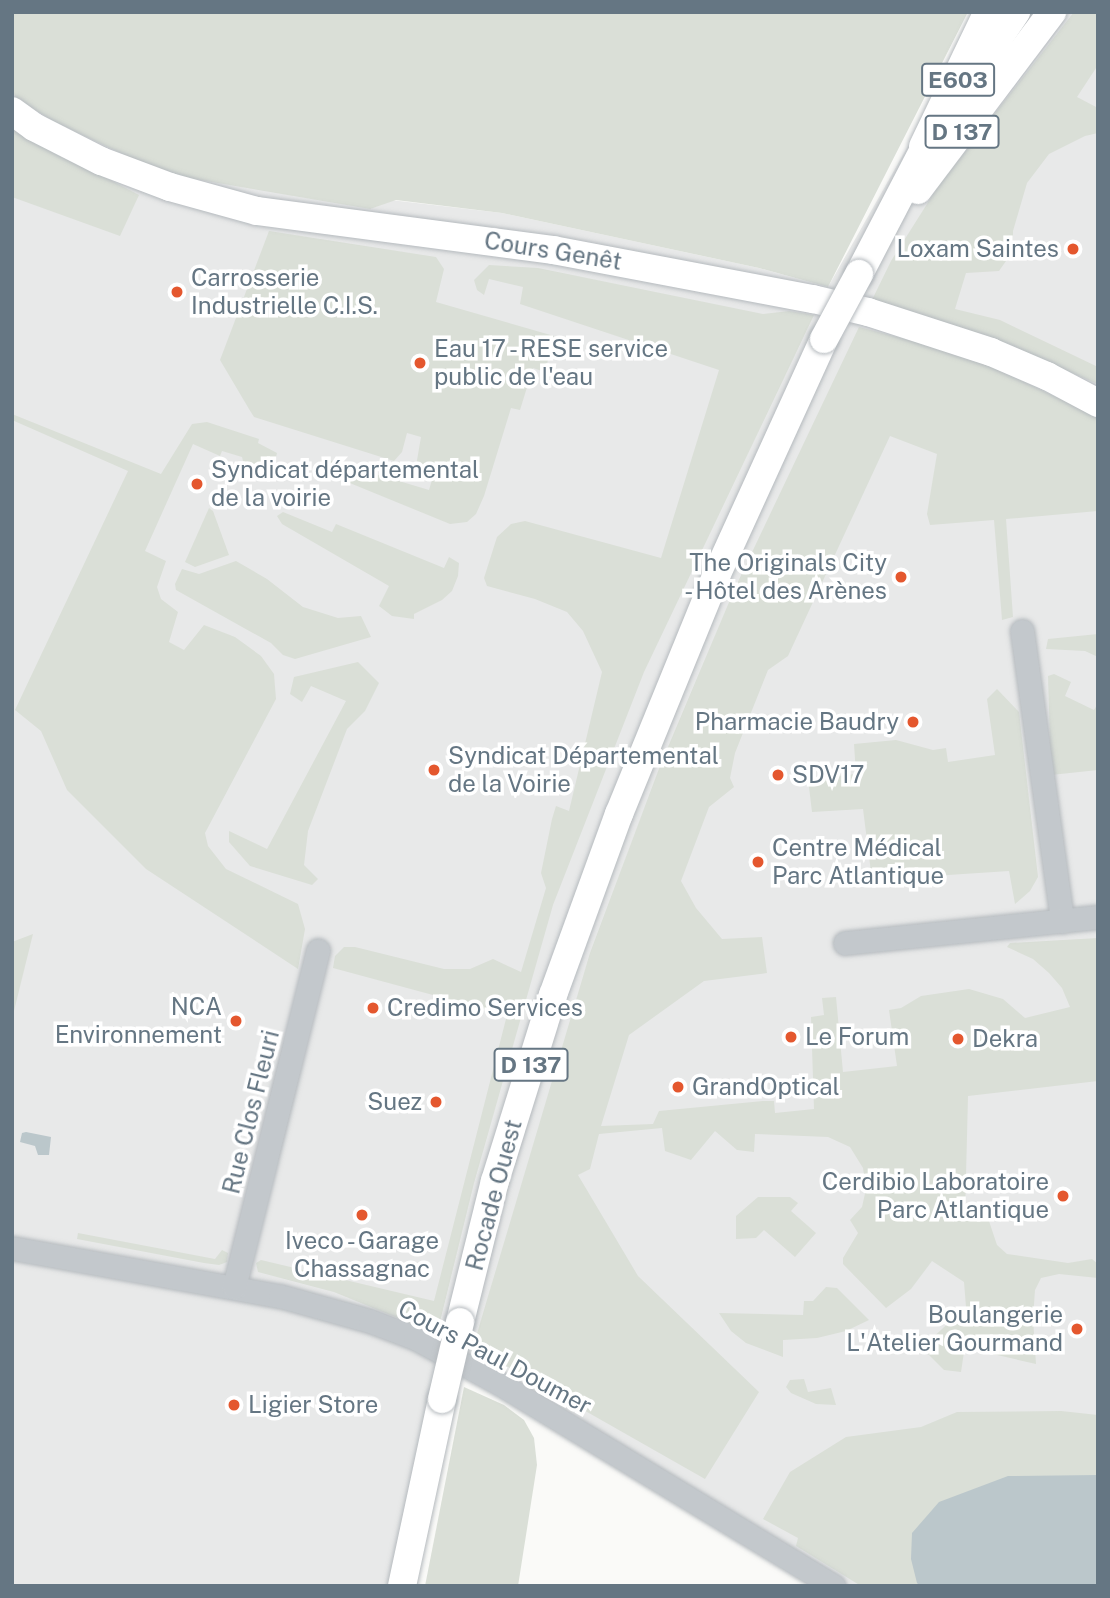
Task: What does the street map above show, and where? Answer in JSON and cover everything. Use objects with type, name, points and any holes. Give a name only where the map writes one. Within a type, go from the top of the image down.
[{"type":"highway","name":"E603","points":[[925,147],[990,12]]},
{"type":"main road","name":"D 137","points":[[865,262],[925,147],[1016,12]]},
{"type":"main road","name":"D 137","points":[[865,262],[1052,12]]},
{"type":"main road","name":"Cours Genêt","points":[[12,111],[34,127],[101,161],[170,187],[257,211],[553,250],[813,299],[948,336],[1047,376],[1096,402]]},
{"type":"main road","name":"Rocade Ouest","points":[[402,1586],[460,1322],[495,1181],[532,1062],[619,814],[716,576],[824,339],[865,262]]},
{"type":"street","points":[[1022,631],[1062,921]]},
{"type":"street","points":[[845,943],[1098,917]]},
{"type":"street","name":"Rue Clos Fleuri","points":[[234,1287],[318,950]]},
{"type":"street","name":"Cours Paul Doumer","points":[[12,1248],[234,1287],[338,1311],[415,1338],[500,1384],[834,1586]]},
{"type":"shaded area","points":[[12,12],[968,12],[828,287],[759,268],[502,213],[396,200],[370,209],[165,174],[53,121],[16,98],[12,90]]},
{"type":"shaded area","points":[[984,12],[1098,12],[1098,1586],[816,1586],[439,1359],[404,1586],[12,1586],[12,77],[296,189],[502,213],[759,268],[828,287]]},
{"type":"shaded area","points":[[1074,12],[1098,12],[1098,65],[1077,97],[1098,108],[1098,133],[1085,136],[1049,154],[1027,183],[1013,231],[1013,251],[999,271],[966,273],[955,309],[1000,320],[1098,367],[1098,384],[994,340],[871,302],[891,261],[939,185]]},
{"type":"shaded area","points":[[12,129],[139,195],[120,236],[12,197]]},
{"type":"shaded area","points":[[269,231],[436,257],[444,269],[436,302],[554,336],[545,372],[533,368],[520,410],[511,408],[484,496],[476,514],[467,522],[450,524],[318,470],[322,458],[429,490],[434,473],[416,466],[421,437],[407,433],[402,452],[394,461],[254,417],[220,360]]},
{"type":"shaded area","points":[[489,265],[538,268],[763,314],[789,311],[814,315],[644,672],[553,905],[474,1183],[437,1334],[334,1292],[258,1272],[256,1263],[261,1260],[434,1301],[507,1015],[333,968],[335,956],[344,947],[355,947],[444,969],[470,969],[493,959],[521,972],[546,888],[541,873],[552,819],[556,806],[569,811],[602,672],[583,631],[567,612],[535,599],[487,586],[484,578],[497,537],[511,524],[525,521],[661,558],[719,370],[520,304],[523,287],[489,279],[484,295],[477,290],[474,280]]},
{"type":"shaded area","points":[[859,327],[970,356],[1098,417],[1098,511],[1006,519],[1013,617],[1002,620],[994,520],[930,525],[927,514],[937,454],[890,436],[788,656],[768,670],[735,753],[730,778],[734,787],[709,807],[681,881],[696,908],[722,939],[762,937],[767,973],[704,981],[629,1035],[601,1126],[653,1124],[659,1111],[763,1101],[774,1101],[775,1113],[814,1109],[811,1017],[824,1015],[822,998],[836,997],[843,1072],[897,1066],[889,1010],[901,1008],[921,996],[969,989],[1003,999],[1025,1018],[1070,1007],[1062,988],[1049,973],[1033,959],[1007,947],[1010,943],[1098,938],[1098,1081],[968,1096],[965,1216],[988,1218],[997,1245],[1007,1254],[1068,1263],[1092,1259],[1098,1264],[1098,1278],[1059,1274],[1041,1278],[1035,1290],[1033,1318],[1036,1364],[971,1349],[964,1352],[961,1372],[944,1370],[918,1344],[917,1333],[930,1340],[966,1307],[964,1282],[932,1261],[911,1289],[886,1308],[843,1264],[843,1258],[858,1233],[850,1220],[862,1207],[866,1189],[863,1168],[850,1147],[828,1137],[755,1134],[754,1152],[737,1150],[715,1131],[691,1160],[665,1151],[662,1128],[599,1134],[590,1169],[578,1175],[638,1276],[759,1392],[705,1479],[473,1347],[590,953],[660,766],[735,588]]},
{"type":"shaded area","points":[[12,414],[161,474],[192,424],[207,422],[259,439],[258,443],[277,453],[274,465],[259,471],[244,465],[242,457],[222,451],[220,456],[193,444],[145,551],[166,561],[157,587],[161,599],[178,612],[169,642],[184,650],[204,625],[235,637],[261,656],[274,674],[276,699],[205,833],[208,846],[226,869],[298,904],[305,929],[298,969],[146,869],[67,790],[41,731],[15,710],[128,471],[12,420]]},
{"type":"shaded area","points":[[209,508],[213,511],[229,555],[195,567],[185,562]]},
{"type":"shaded area","points":[[283,512],[332,532],[336,524],[444,568],[449,557],[459,563],[458,576],[452,591],[442,600],[414,614],[414,619],[392,616],[379,606],[389,586],[282,524],[277,516]]},
{"type":"shaded area","points":[[236,561],[267,579],[303,607],[338,618],[361,616],[371,637],[295,659],[283,655],[271,643],[176,590],[175,584],[182,569],[199,574]]},
{"type":"shaded area","points":[[1098,634],[1098,657],[1085,651],[1046,649],[1048,639]]},
{"type":"shaded area","points":[[358,662],[379,683],[365,711],[347,729],[308,831],[304,865],[318,879],[312,885],[250,866],[229,842],[229,831],[267,849],[346,701],[311,686],[302,702],[290,694],[294,677]]},
{"type":"shaded area","points":[[1054,674],[1071,682],[1065,696],[1094,710],[1098,703],[1098,770],[1051,775],[1048,676]]},
{"type":"shaded area","points":[[997,689],[1019,712],[1038,877],[1030,891],[1015,904],[1009,871],[872,880],[863,809],[812,812],[808,779],[856,774],[854,744],[896,740],[933,750],[946,748],[948,762],[995,755],[987,699]]},
{"type":"shaded area","points":[[33,934],[12,1019],[12,942]]},
{"type":"shaded area","points":[[22,1133],[51,1137],[49,1155],[38,1155],[35,1146],[20,1142]]},
{"type":"shaded area","points":[[758,1197],[790,1197],[798,1203],[791,1211],[816,1233],[795,1257],[764,1230],[756,1238],[736,1239],[736,1216]]},
{"type":"shaded area","points":[[78,1233],[215,1259],[222,1250],[228,1253],[227,1262],[219,1265],[204,1263],[77,1239]]},
{"type":"shaded area","points":[[826,1287],[837,1288],[869,1320],[846,1331],[817,1338],[783,1340],[783,1357],[746,1343],[731,1331],[719,1313],[803,1315],[804,1301],[813,1301]]},
{"type":"shaded area","points":[[804,1379],[808,1392],[831,1388],[836,1405],[816,1404],[791,1393],[786,1387],[790,1380]]},
{"type":"shaded area","points":[[464,1387],[504,1405],[524,1420],[534,1438],[537,1465],[518,1586],[425,1586]]},
{"type":"shaded area","points":[[1061,1411],[1098,1415],[1098,1586],[861,1586],[796,1546],[798,1538],[763,1519],[790,1472],[846,1437],[921,1427],[957,1412]]},
{"type":"shaded area","points":[[1098,1475],[1098,1586],[920,1586],[917,1583],[911,1559],[912,1533],[939,1502],[1008,1476]]},
{"type":"place","name":"Loxam Saintes","points":[[1073,249]]},
{"type":"place","name":"Carrosserie Industrielle C.I.S.","points":[[177,292]]},
{"type":"place","name":"Eau 17 - RESE service public de l'eau","points":[[420,363]]},
{"type":"place","name":"Syndicat départemental de la voirie","points":[[197,484]]},
{"type":"place","name":"The Originals City - Hôtel des Arènes","points":[[901,577]]},
{"type":"place","name":"Pharmacie Baudry","points":[[913,722]]},
{"type":"place","name":"Syndicat Départemental de la Voirie","points":[[434,770]]},
{"type":"place","name":"SDV17","points":[[778,775]]},
{"type":"place","name":"Centre Médical Parc Atlantique","points":[[758,862]]},
{"type":"place","name":"Credimo Services","points":[[373,1008]]},
{"type":"place","name":"NCA Environnement","points":[[236,1021]]},
{"type":"place","name":"Le Forum","points":[[791,1037]]},
{"type":"place","name":"Dekra","points":[[958,1039]]},
{"type":"place","name":"GrandOptical","points":[[678,1087]]},
{"type":"place","name":"Suez","points":[[436,1102]]},
{"type":"place","name":"Cerdibio Laboratoire Parc Atlantique","points":[[1063,1196]]},
{"type":"place","name":"Iveco - Garage Chassagnac","points":[[362,1215]]},
{"type":"place","name":"Boulangerie L'Atelier Gourmand","points":[[1077,1329]]},
{"type":"place","name":"Ligier Store","points":[[234,1405]]}]
